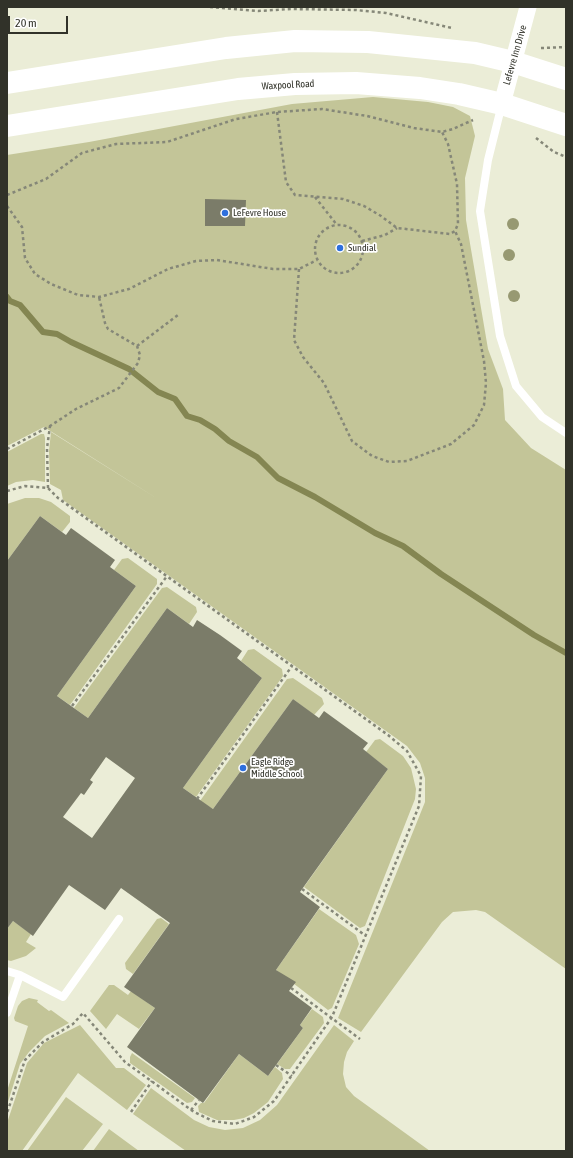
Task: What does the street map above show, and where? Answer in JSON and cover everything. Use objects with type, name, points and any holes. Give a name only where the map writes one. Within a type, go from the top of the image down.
[{"type":"street","name":"Lefevre Inn Drive","points":[[499,113],[528,7]]},
{"type":"street","points":[[7,83],[226,48],[295,41],[368,42],[475,53],[513,62],[566,79]]},
{"type":"street","name":"Waxpool Road","points":[[7,126],[238,89],[295,84],[356,83],[420,88],[499,113],[566,125]]},
{"type":"lane","points":[[499,113],[488,160],[480,211],[500,336],[516,386],[542,416],[566,432]]},
{"type":"lane","points":[[7,971],[20,975],[63,997],[119,919]]},
{"type":"lane","points":[[7,1012],[20,975]]},
{"type":"path","points":[[7,195],[46,178],[82,153],[116,144],[167,142],[236,118],[277,112],[322,109],[367,116],[414,128],[442,132],[453,130],[471,120],[499,113]]},
{"type":"path","points":[[277,112],[281,154],[286,182],[295,195],[343,199],[364,206],[382,216],[397,228],[450,234],[455,231],[458,224],[457,184],[448,144],[442,132]]},
{"type":"path","points":[[532,134],[554,152],[566,157]]},
{"type":"path","points":[[315,197],[337,225]]},
{"type":"path","points":[[7,206],[22,227],[26,258],[35,274],[51,284],[78,295],[99,297],[129,289],[168,269],[196,261],[217,260],[273,269],[299,269],[316,260]]},
{"type":"path","points":[[337,225],[352,229],[362,241],[363,255],[355,268],[341,274],[326,270],[316,260],[315,244],[322,231],[337,225]]},
{"type":"path","points":[[362,241],[385,235],[397,228]]},
{"type":"path","points":[[299,269],[294,340],[303,357],[317,372],[327,389],[352,441],[372,456],[389,462],[407,461],[451,444],[474,425],[484,405],[486,383],[484,361],[461,244],[455,231]]},
{"type":"path","points":[[7,449],[50,426],[76,409],[119,388],[138,363],[140,355],[137,346],[108,329],[105,323],[99,297]]},
{"type":"path","points":[[137,346],[178,315]]},
{"type":"path","points":[[48,488],[47,448],[50,426]]},
{"type":"path","points":[[7,491],[25,486],[48,488],[58,498],[388,735],[407,751],[421,776],[419,806],[332,1017],[274,1101],[254,1117],[235,1124],[213,1121],[191,1110],[125,1062],[83,1014],[73,1024],[43,1042],[25,1060],[7,1113]]},
{"type":"path","points":[[72,706],[167,576]]},
{"type":"path","points":[[198,799],[292,666]]},
{"type":"path","points":[[302,889],[366,936]]},
{"type":"path","points":[[291,988],[360,1039]]},
{"type":"path","points":[[276,1065],[292,1076]]},
{"type":"path","points":[[131,1112],[152,1081]]},
{"type":"path","points":[[191,1110],[199,1100]]},
{"type":"green space","points":[[373,97],[428,102],[453,107],[470,116],[475,136],[465,178],[466,220],[488,349],[503,389],[505,420],[531,448],[566,470],[566,969],[485,912],[476,910],[453,912],[442,922],[361,1032],[338,1018],[425,802],[425,778],[420,763],[407,746],[63,500],[61,490],[50,484],[49,451],[51,432],[161,501],[44,427],[7,446],[7,155],[89,142],[292,104]]},
{"type":"green space","points":[[41,434],[44,434],[45,438],[45,482],[33,480],[16,482],[7,486],[7,452]]},
{"type":"green space","points":[[25,498],[39,498],[51,502],[70,516],[70,522],[62,532],[40,516],[7,561],[7,504]]},
{"type":"green space","points":[[128,558],[157,579],[157,584],[70,705],[57,696],[136,586],[114,570],[122,559]]},
{"type":"green space","points":[[167,587],[196,607],[197,612],[189,624],[167,608],[88,718],[74,708],[162,588]]},
{"type":"green space","points":[[254,649],[282,669],[283,676],[196,797],[183,788],[262,678],[241,661],[248,650]]},
{"type":"green space","points":[[293,678],[322,698],[324,704],[314,715],[293,699],[213,809],[200,801],[287,679]]},
{"type":"green space","points":[[380,739],[403,756],[411,768],[416,789],[415,799],[365,926],[360,928],[304,887],[388,769],[366,752],[375,740]]},
{"type":"green space","points":[[319,909],[356,935],[359,944],[332,1008],[328,1010],[276,970]]},
{"type":"green space","points":[[161,918],[169,924],[133,974],[126,969],[125,963],[157,919]]},
{"type":"green space","points":[[13,921],[31,934],[26,942],[36,948],[26,956],[11,961],[7,960],[7,929]]},
{"type":"green space","points":[[109,985],[114,985],[128,995],[131,991],[155,1008],[139,1029],[117,1014],[106,1029],[90,1011]]},
{"type":"green space","points":[[29,998],[38,1000],[37,1002],[49,1011],[51,1010],[69,1023],[45,1036],[29,1052],[20,1064],[7,1105],[7,1091],[28,1026],[15,1021],[14,1018],[18,1006],[22,1001]]},
{"type":"green space","points":[[312,1009],[323,1017],[324,1023],[290,1069],[285,1069],[277,1064],[303,1028],[300,1025]]},
{"type":"green space","points":[[80,1025],[116,1068],[124,1068],[146,1085],[127,1110],[78,1073],[22,1151],[7,1151],[7,1123],[27,1063],[44,1043]]},
{"type":"green space","points":[[334,1025],[354,1041],[347,1052],[344,1062],[343,1074],[346,1087],[354,1096],[430,1151],[186,1151],[133,1114],[151,1088],[194,1120],[209,1127],[225,1130],[243,1128],[260,1120],[277,1105]]},
{"type":"green space","points":[[132,1053],[195,1098],[192,1102],[187,1103],[130,1063]]},
{"type":"green space","points":[[239,1054],[268,1076],[275,1067],[282,1073],[283,1079],[268,1102],[254,1113],[244,1118],[234,1120],[217,1120],[199,1112],[198,1106],[201,1103],[204,1103]]},
{"type":"green space","points":[[66,1097],[103,1124],[82,1151],[27,1151]]},
{"type":"green space","points":[[109,1129],[139,1151],[93,1151]]},
{"type":"building","name":"LeFevre House","points":[[205,199],[246,200],[245,226],[205,226]]},
{"type":"building","name":"Eagle Ridge Middle School","points":[[40,516],[66,535],[71,528],[115,560],[110,567],[136,586],[57,696],[88,718],[167,608],[193,627],[197,620],[242,651],[237,658],[262,678],[183,788],[213,809],[293,699],[319,718],[324,711],[368,743],[363,749],[388,769],[300,892],[320,907],[276,970],[296,982],[289,991],[312,1008],[300,1025],[303,1028],[268,1076],[239,1054],[203,1103],[127,1047],[155,1008],[124,987],[170,923],[121,888],[105,910],[69,885],[33,936],[13,921],[7,929],[7,561]],"holes":[[[106,757],[135,778],[92,838],[63,817],[81,793],[84,795],[93,782],[90,780]]]},
{"type":"waterway","points":[[7,297],[10,301],[20,305],[43,332],[57,334],[129,369],[158,392],[175,399],[187,416],[200,420],[215,429],[229,441],[257,457],[278,478],[315,497],[375,533],[403,546],[441,574],[534,635],[566,653]]},
{"type":"place","name":"LeFevre House","points":[[225,213]]},
{"type":"place","name":"Sundial","points":[[340,248]]},
{"type":"place","name":"Eagle Ridge Middle School","points":[[243,768]]}]
